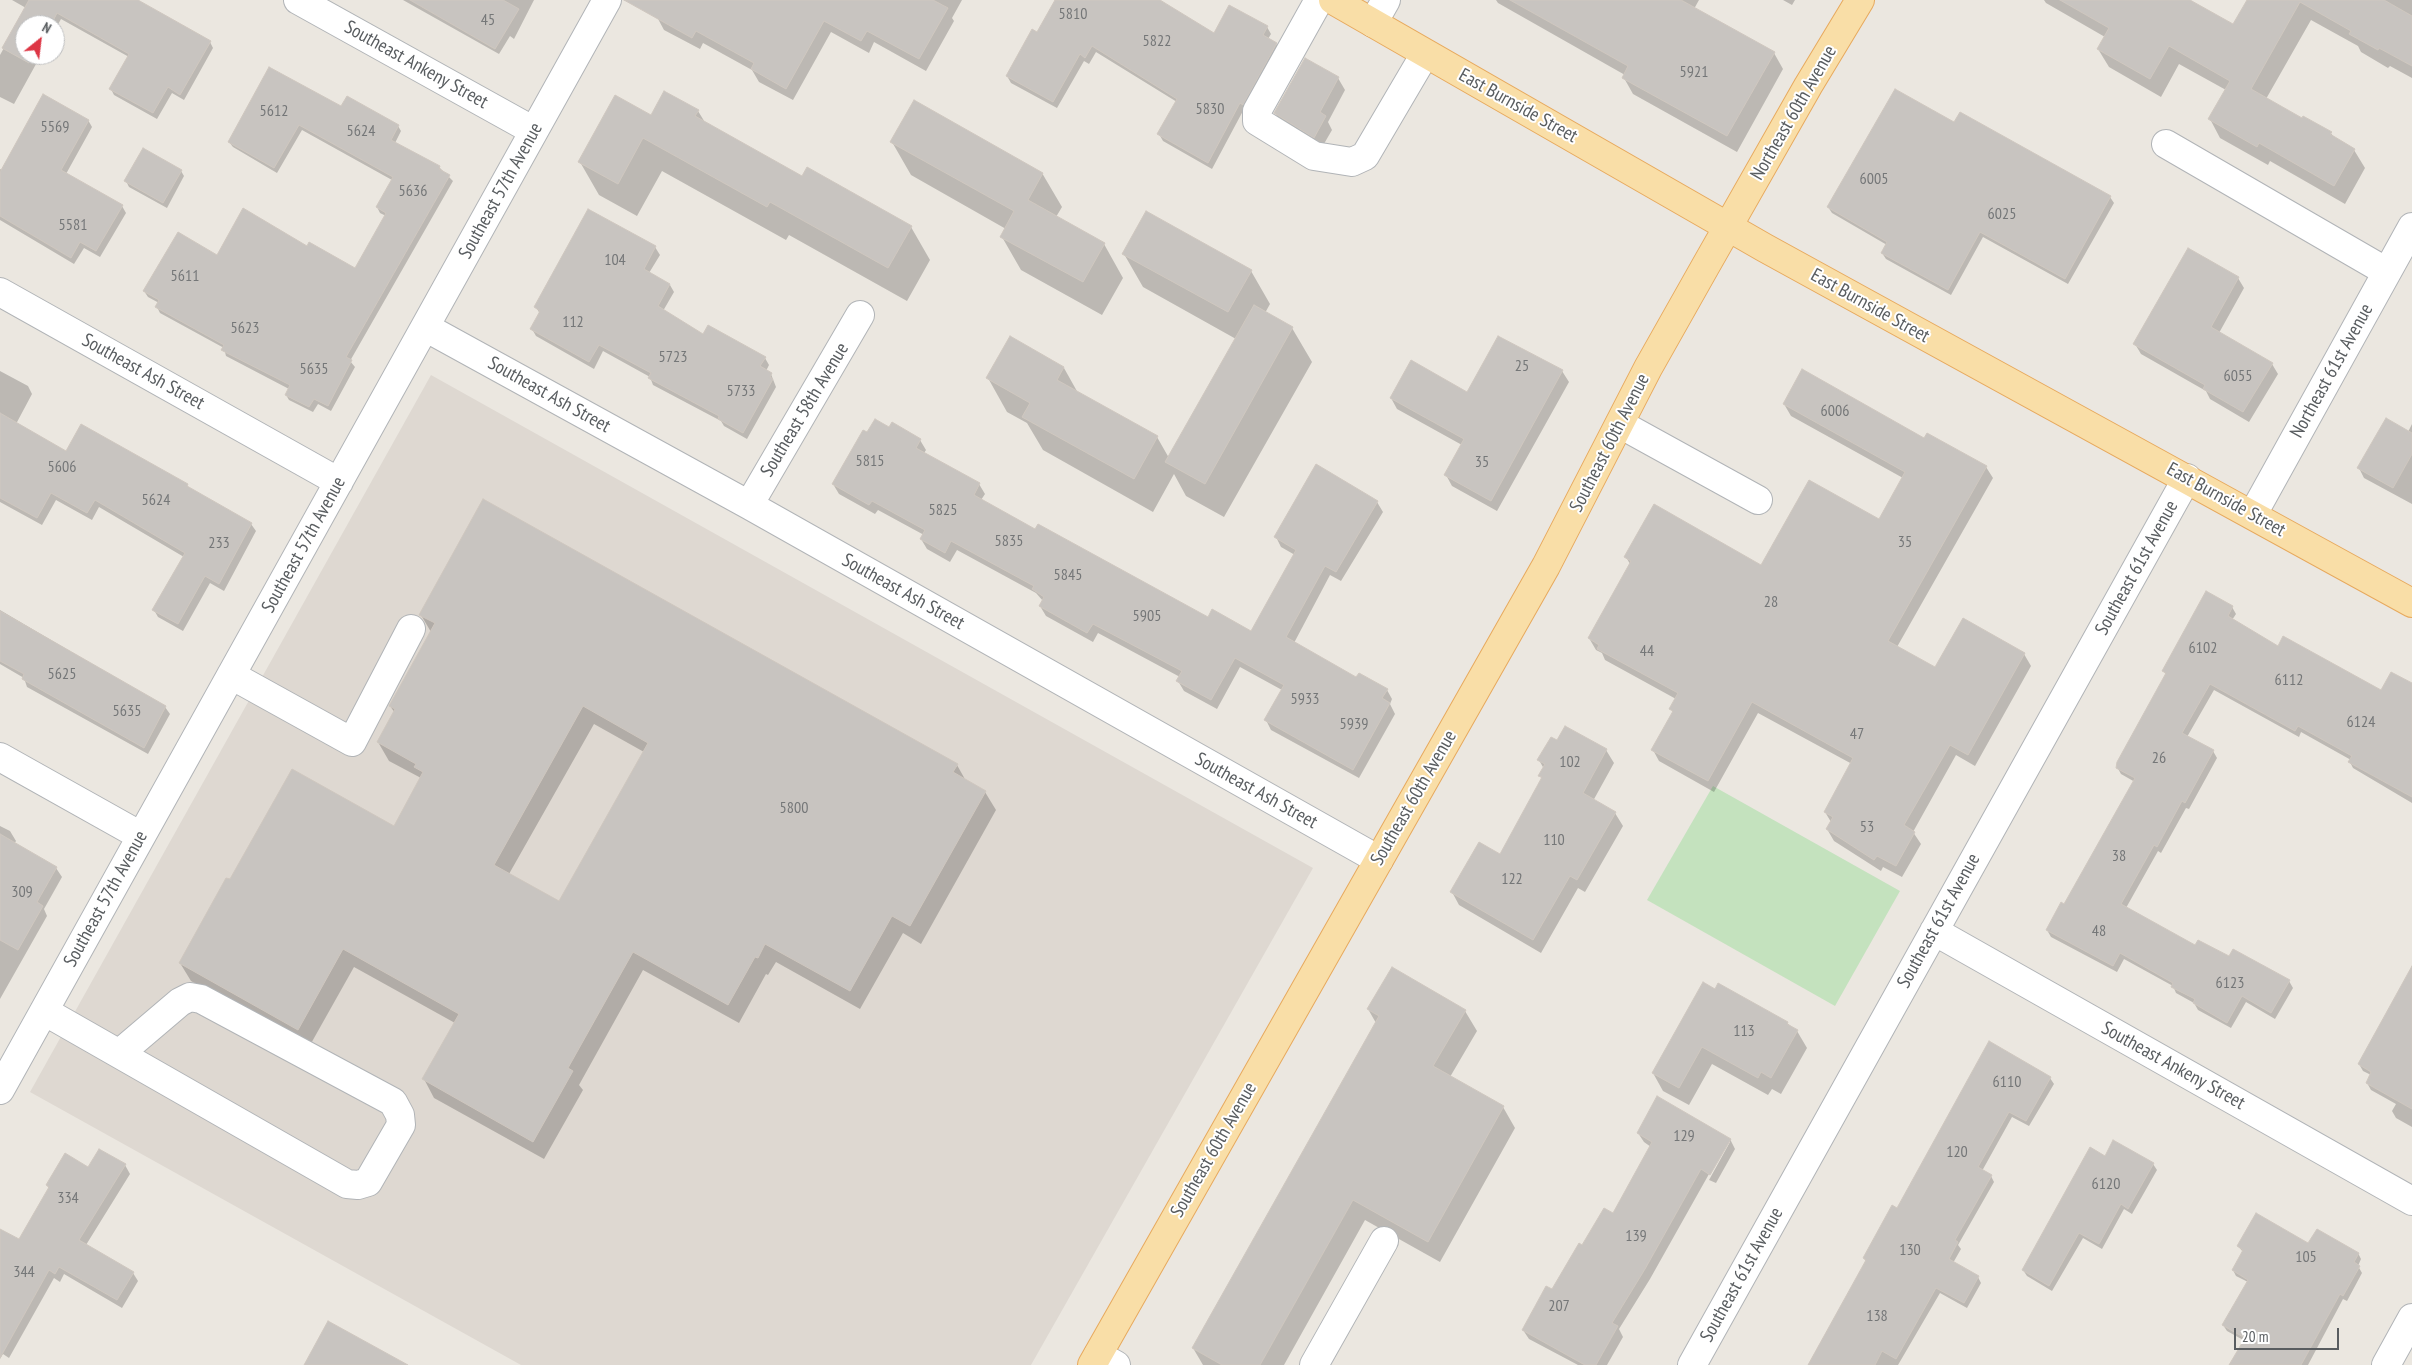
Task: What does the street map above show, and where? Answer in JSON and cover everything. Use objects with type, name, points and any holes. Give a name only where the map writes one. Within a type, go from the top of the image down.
[{"type":"main road","name":"East Burnside Street","points":[[1334,0],[1425,54],[1728,226],[2412,603]]},
{"type":"main road","name":"Northeast 60th Avenue","points":[[1728,226],[1808,86],[1860,0]]},
{"type":"main road","name":"Southeast 60th Avenue","points":[[1102,1362],[1379,860],[1546,566],[1648,368],[1728,226]]},
{"type":"street","name":"Southeast Ankeny Street","points":[[298,0],[534,130]]},
{"type":"street","name":"Southeast 57th Avenue","points":[[0,1090],[607,0]]},
{"type":"street","points":[[1319,0],[1257,111],[1257,122],[1314,156],[1352,162],[1365,156],[1425,54]]},
{"type":"street","points":[[1373,23],[1386,0]]},
{"type":"street","points":[[2166,144],[2387,272]]},
{"type":"street","name":"Northeast 61st Avenue","points":[[2253,514],[2412,227]]},
{"type":"street","name":"Southeast Ash Street","points":[[0,292],[338,482]]},
{"type":"street","name":"Southeast 58th Avenue","points":[[749,505],[860,315]]},
{"type":"street","name":"Southeast Ash Street","points":[[425,327],[749,505],[1379,860]]},
{"type":"street","points":[[1620,424],[1758,500]]},
{"type":"street","name":"Southeast 61st Avenue","points":[[1692,1365],[2187,478]]},
{"type":"street","points":[[231,675],[352,742],[411,629]]},
{"type":"street","points":[[0,757],[141,836]]},
{"type":"street","name":"Southeast Ankeny Street","points":[[1934,931],[2412,1201]]},
{"type":"street","points":[[44,1011],[347,1184],[358,1185],[368,1182],[401,1125],[400,1115],[393,1102],[201,999],[190,997],[180,1002],[120,1053]]},
{"type":"street","points":[[1314,1365],[1384,1241]]},
{"type":"street","points":[[2386,1365],[2412,1318]]},
{"type":"shaded area","points":[[431,375],[1313,868],[1031,1365],[521,1365],[30,1092]]},
{"type":"green space","points":[[1713,786],[1900,891],[1835,1006],[1647,900]]},
{"type":"building","points":[[29,0],[138,0],[211,41],[180,95],[168,87],[153,113],[109,89],[129,54],[65,18],[65,15],[57,13],[56,15],[21,15]]},
{"type":"building","points":[[410,0],[503,0],[519,9],[495,49]]},
{"type":"building","points":[[624,0],[933,0],[948,8],[919,59],[867,31],[861,41],[824,21],[786,89],[751,69],[754,63],[696,31],[692,38]]},
{"type":"building","points":[[1055,0],[1160,0],[1214,33],[1229,5],[1268,26],[1263,35],[1277,43],[1243,105],[1240,103],[1208,163],[1157,134],[1177,99],[1092,46],[1085,58],[1080,54],[1053,102],[1006,76],[1032,29],[1037,32]]},
{"type":"building","points":[[1510,0],[1681,0],[1775,52],[1727,136],[1622,78],[1628,66]]},
{"type":"building","points":[[2060,0],[2190,0],[2233,24],[2247,0],[2384,0],[2412,16],[2412,66],[2349,34],[2351,31],[2300,2],[2251,89],[2302,118],[2303,116],[2332,132],[2330,134],[2355,149],[2334,186],[2259,143],[2257,147],[2208,119],[2230,81],[2169,46],[2150,79],[2097,49],[2109,28]]},
{"type":"building","points":[[15,25],[15,55],[2,48]]},
{"type":"building","points":[[1305,58],[1339,77],[1320,112],[1326,116],[1314,138],[1274,113]]},
{"type":"building","points":[[269,67],[341,106],[347,96],[399,125],[391,140],[440,166],[439,169],[450,175],[346,357],[352,360],[328,406],[314,399],[309,407],[285,395],[290,385],[221,350],[224,345],[155,307],[159,300],[143,291],[178,232],[217,255],[243,208],[307,246],[309,242],[355,268],[386,213],[376,207],[393,177],[299,125],[274,168],[228,142]]},
{"type":"building","points":[[1895,89],[1954,122],[1960,112],[2111,196],[2065,279],[1980,232],[1948,290],[1881,253],[1887,242],[1827,207]]},
{"type":"building","points":[[664,91],[699,110],[695,116],[802,176],[807,167],[912,226],[888,268],[770,202],[767,207],[643,138],[618,184],[578,162],[615,95],[651,115]]},
{"type":"building","points":[[43,94],[89,120],[61,170],[123,205],[96,251],[80,242],[71,258],[0,216],[0,172]]},
{"type":"building","points":[[914,100],[1043,173],[1028,200],[1105,243],[1083,282],[1000,237],[1014,211],[890,142]]},
{"type":"building","points":[[143,148],[182,170],[163,203],[124,181]]},
{"type":"building","points":[[588,209],[656,246],[644,269],[670,284],[658,306],[703,334],[708,325],[766,357],[760,366],[772,373],[770,377],[773,379],[743,433],[718,419],[719,416],[648,378],[651,373],[599,345],[589,362],[530,329],[540,311],[534,307]]},
{"type":"building","points":[[1146,211],[1252,270],[1228,312],[1122,254]]},
{"type":"building","points":[[2188,248],[2239,277],[2211,327],[2273,363],[2243,412],[2203,389],[2205,385],[2133,344]]},
{"type":"building","points":[[1254,305],[1293,327],[1205,484],[1165,462]]},
{"type":"building","points":[[1010,336],[1064,367],[1057,380],[1158,436],[1134,479],[1022,417],[1030,403],[986,378]]},
{"type":"building","points":[[1498,336],[1563,370],[1491,501],[1444,475],[1464,439],[1390,398],[1411,360],[1467,392]]},
{"type":"building","points":[[1802,369],[1924,438],[1927,433],[1987,466],[1888,641],[1935,667],[1963,618],[2025,653],[1968,755],[1950,745],[1904,825],[1915,832],[1896,866],[1877,856],[1874,860],[1826,829],[1833,817],[1824,812],[1853,758],[1752,702],[1708,781],[1651,750],[1673,711],[1669,709],[1678,693],[1597,649],[1599,645],[1588,638],[1631,561],[1624,557],[1654,504],[1761,565],[1809,480],[1879,519],[1905,472],[1783,404]]},
{"type":"building","points":[[0,413],[66,451],[81,424],[188,484],[187,486],[252,523],[219,584],[205,576],[178,624],[152,610],[185,553],[95,500],[87,513],[51,493],[37,518],[0,498]]},
{"type":"building","points":[[2386,418],[2412,433],[2412,454],[2393,488],[2357,468]]},
{"type":"building","points":[[875,419],[889,427],[892,422],[921,439],[916,448],[980,483],[974,495],[1035,529],[1038,524],[1208,617],[1212,609],[1251,631],[1296,550],[1274,537],[1316,464],[1378,501],[1336,572],[1325,566],[1286,637],[1356,677],[1359,673],[1388,689],[1382,698],[1390,703],[1353,770],[1264,720],[1284,685],[1235,658],[1211,700],[1176,681],[1182,671],[1093,624],[1087,633],[1039,606],[1044,597],[1032,589],[1034,586],[951,541],[945,553],[920,539],[925,530],[872,501],[869,505],[832,484],[863,430],[867,432]]},
{"type":"building","points":[[483,499],[958,764],[953,772],[986,791],[910,926],[892,916],[850,991],[765,944],[758,958],[755,957],[728,1005],[633,952],[568,1068],[573,1071],[533,1142],[422,1079],[459,1014],[343,949],[298,1030],[179,963],[226,878],[230,879],[292,769],[394,826],[423,772],[414,767],[416,764],[377,742],[395,709],[389,706],[435,623],[419,615]],"holes":[[[583,706],[648,743],[559,901],[494,865]]]},
{"type":"building","points":[[2206,591],[2233,606],[2228,616],[2278,646],[2283,636],[2381,690],[2391,672],[2412,683],[2412,797],[2348,762],[2352,756],[2298,726],[2295,731],[2210,684],[2182,733],[2214,750],[2185,803],[2182,801],[2157,847],[2154,845],[2121,904],[2195,945],[2198,940],[2229,956],[2233,949],[2290,980],[2271,1013],[2242,996],[2227,1023],[2193,1003],[2195,999],[2171,987],[2173,983],[2120,953],[2113,966],[2046,930],[2061,902],[2064,904],[2135,778],[2116,768],[2117,762],[2166,673],[2162,671]]},
{"type":"building","points":[[0,611],[166,706],[144,748],[22,679],[24,674],[0,661]]},
{"type":"building","points":[[1565,726],[1607,749],[1583,793],[1616,812],[1577,880],[1570,876],[1533,940],[1450,892],[1479,842],[1500,854],[1542,777],[1538,776],[1545,764],[1537,760],[1551,737],[1557,740]]},
{"type":"building","points":[[0,834],[57,867],[37,902],[43,906],[18,950],[0,940]]},
{"type":"building","points":[[2412,966],[2412,1109],[2366,1083],[2371,1072],[2358,1064]]},
{"type":"building","points":[[1392,967],[1466,1010],[1433,1066],[1504,1106],[1428,1242],[1353,1200],[1260,1365],[1222,1365],[1192,1348],[1379,1016],[1367,1009]]},
{"type":"building","points":[[1703,982],[1715,989],[1718,983],[1788,1022],[1787,1024],[1798,1030],[1771,1078],[1761,1072],[1758,1078],[1702,1047],[1679,1088],[1652,1073]]},
{"type":"building","points":[[1989,1041],[2051,1077],[2026,1121],[2009,1112],[1978,1167],[1992,1175],[1955,1240],[1958,1242],[1949,1259],[1979,1276],[1964,1303],[1936,1288],[1896,1359],[1882,1351],[1875,1365],[1808,1365],[1866,1260],[1863,1258],[1892,1205],[1897,1208]]},
{"type":"building","points":[[1657,1096],[1731,1139],[1710,1175],[1701,1169],[1645,1269],[1612,1323],[1618,1326],[1596,1365],[1585,1365],[1522,1330],[1546,1286],[1552,1289],[1579,1243],[1582,1245],[1604,1208],[1613,1213],[1652,1142],[1637,1133]]},
{"type":"building","points":[[2113,1140],[2154,1163],[2128,1209],[2121,1204],[2099,1244],[2079,1233],[2049,1286],[2022,1270],[2090,1147],[2105,1156]]},
{"type":"building","points":[[99,1149],[126,1164],[79,1240],[134,1272],[117,1300],[59,1267],[55,1274],[49,1270],[0,1358],[0,1229],[19,1239],[49,1187],[46,1185],[65,1153],[88,1167]]},
{"type":"building","points":[[2256,1213],[2308,1243],[2317,1229],[2359,1253],[2354,1262],[2360,1266],[2343,1296],[2340,1294],[2301,1365],[2229,1365],[2245,1338],[2222,1325],[2248,1280],[2232,1270],[2243,1250],[2237,1246]]},
{"type":"building","points":[[328,1321],[408,1365],[304,1365]]}]
